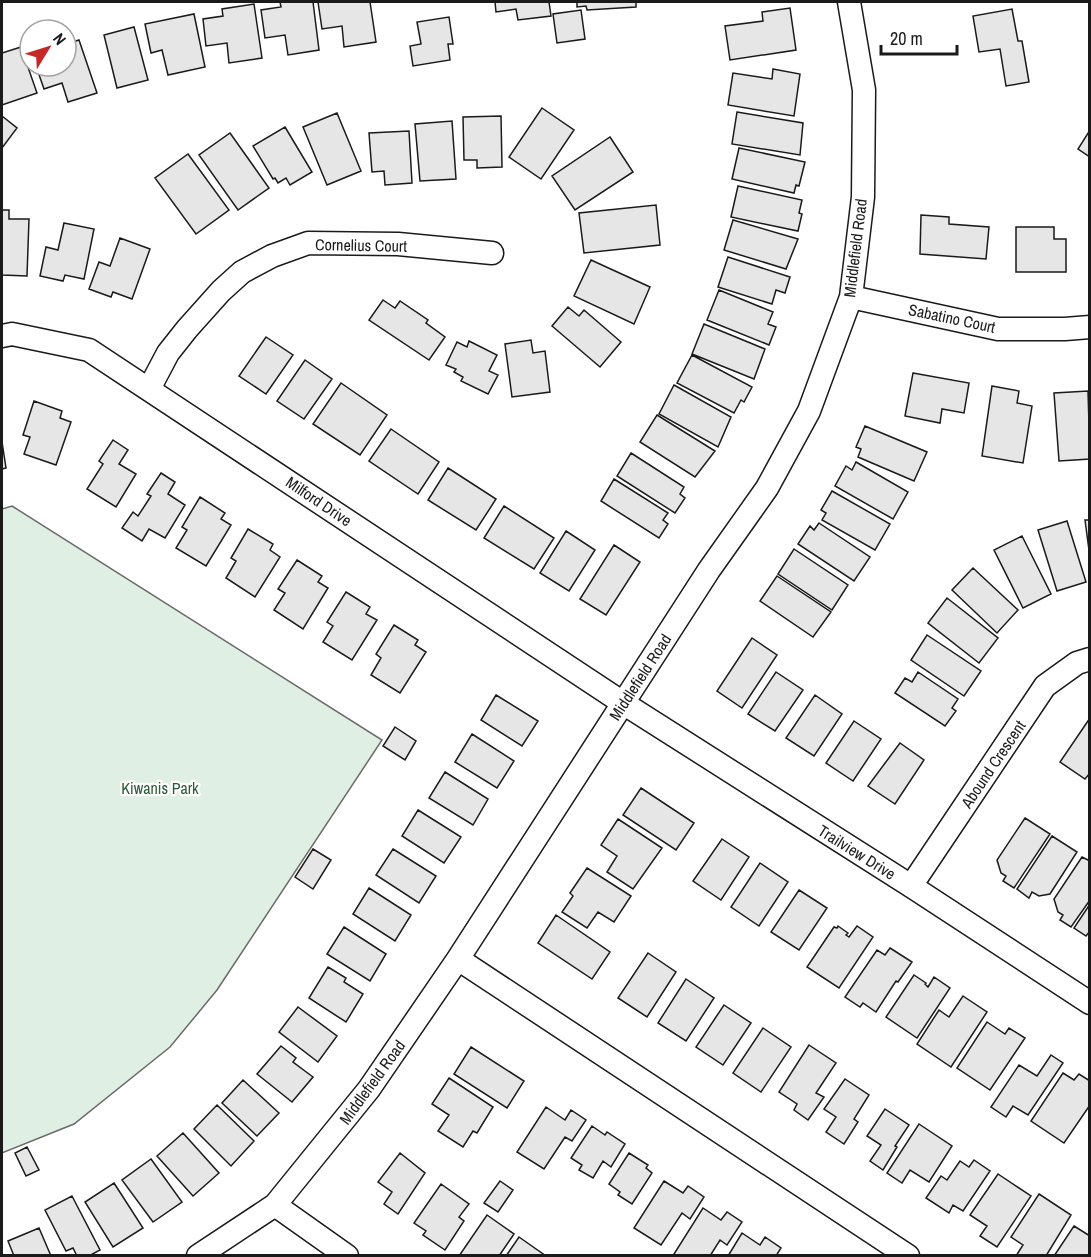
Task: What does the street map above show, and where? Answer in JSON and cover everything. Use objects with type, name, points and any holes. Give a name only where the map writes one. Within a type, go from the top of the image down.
[{"type":"street","name":"Middlefield Road","points":[[198,1256],[274,1205],[369,1089],[458,959],[709,570],[767,488],[809,411],[851,297],[862,197],[864,90],[849,2]]},
{"type":"street","name":"Cornelius Court","points":[[149,389],[168,353],[208,306],[242,272],[272,256],[308,243],[398,244],[492,253]]},
{"type":"street","name":"Sabatino Court","points":[[851,297],[998,329],[1089,327]]},
{"type":"street","name":"Milford Drive","points":[[2,336],[12,334],[89,350],[623,703]]},
{"type":"street","name":"Abound Crescent","points":[[911,886],[1045,686],[1077,663],[1089,659]]},
{"type":"street","name":"Trailview Drive","points":[[623,703],[911,886],[1089,1003]]},
{"type":"street","points":[[458,959],[908,1256]]},
{"type":"street","points":[[274,1205],[348,1256]]},
{"type":"green space","name":"Kiwanis Park","points":[[12,506],[382,740],[217,990],[170,1047],[74,1124],[2,1153],[2,509]]},
{"type":"building","points":[[280,2],[313,2],[319,50],[288,55],[285,35],[265,38],[261,10],[281,7]]},
{"type":"building","points":[[318,2],[370,2],[376,42],[344,47],[342,26],[322,29]]},
{"type":"building","points":[[495,2],[549,2],[551,16],[518,20],[516,9],[496,12]]},
{"type":"building","points":[[577,2],[636,2],[636,7],[587,10],[586,6],[577,7]]},
{"type":"building","points":[[254,4],[262,58],[229,63],[227,43],[206,46],[203,19],[223,16],[222,9]]},
{"type":"building","points":[[790,8],[796,50],[730,60],[725,26],[763,21],[762,12]]},
{"type":"building","points":[[1012,9],[1018,41],[1022,41],[1029,82],[1006,86],[1000,49],[979,52],[973,16]]},
{"type":"building","points":[[581,10],[585,39],[557,43],[553,14]]},
{"type":"building","points":[[194,14],[205,67],[168,75],[162,50],[151,53],[145,24]]},
{"type":"building","points":[[449,17],[453,44],[448,44],[450,60],[413,66],[410,46],[421,44],[417,22]]},
{"type":"building","points":[[134,27],[148,80],[117,88],[104,35]]},
{"type":"building","points":[[78,40],[97,93],[68,102],[62,83],[44,89],[40,78],[78,78]]},
{"type":"building","points":[[18,48],[18,78],[32,78],[37,93],[2,105],[2,53]]},
{"type":"building","points":[[773,69],[800,74],[794,116],[728,105],[733,73],[772,79]]},
{"type":"building","points":[[542,108],[574,130],[541,179],[509,157]]},
{"type":"building","points":[[737,112],[803,123],[800,155],[732,144]]},
{"type":"building","points":[[337,113],[361,171],[327,185],[303,127]]},
{"type":"building","points":[[2,116],[17,128],[2,148]]},
{"type":"building","points":[[501,116],[502,167],[477,168],[477,160],[464,160],[463,117]]},
{"type":"building","points":[[452,121],[456,179],[420,181],[415,124]]},
{"type":"building","points":[[285,127],[312,172],[290,185],[286,178],[278,183],[275,178],[273,179],[253,146]]},
{"type":"building","points":[[1090,130],[1090,157],[1078,149]]},
{"type":"building","points":[[409,131],[412,183],[385,185],[384,171],[372,172],[369,133]]},
{"type":"building","points":[[230,133],[269,188],[238,210],[199,155]]},
{"type":"building","points":[[610,137],[633,172],[575,210],[552,176]]},
{"type":"building","points":[[739,148],[805,162],[799,186],[796,185],[794,193],[732,179]]},
{"type":"building","points":[[188,154],[229,210],[196,234],[155,178]]},
{"type":"building","points":[[738,186],[802,200],[798,231],[731,217]]},
{"type":"building","points":[[656,205],[660,245],[584,253],[579,213]]},
{"type":"building","points":[[2,210],[9,210],[9,219],[29,219],[27,276],[2,275]]},
{"type":"building","points":[[921,215],[949,217],[949,224],[989,227],[986,259],[920,254]]},
{"type":"building","points":[[733,220],[798,239],[786,269],[724,250]]},
{"type":"building","points":[[64,223],[94,229],[84,279],[65,275],[63,281],[40,276],[46,247],[58,250]]},
{"type":"building","points":[[1016,227],[1054,227],[1054,239],[1066,239],[1066,272],[1016,272]]},
{"type":"building","points":[[120,238],[150,249],[132,299],[113,292],[111,297],[89,289],[99,262],[110,266]]},
{"type":"building","points":[[728,257],[790,277],[785,293],[776,290],[772,304],[718,287]]},
{"type":"building","points":[[591,260],[650,287],[634,324],[574,296]]},
{"type":"building","points":[[719,290],[773,312],[768,324],[776,327],[769,345],[707,320]]},
{"type":"building","points":[[383,300],[395,308],[400,301],[428,320],[426,323],[445,337],[429,360],[369,320]]},
{"type":"building","points":[[568,307],[579,316],[584,310],[621,342],[600,367],[552,326]]},
{"type":"building","points":[[704,324],[765,349],[754,379],[692,354]]},
{"type":"building","points":[[266,337],[293,355],[266,394],[239,376]]},
{"type":"building","points":[[531,340],[533,353],[545,351],[550,392],[512,397],[505,344]]},
{"type":"building","points":[[469,341],[497,355],[489,371],[498,375],[488,394],[461,381],[463,377],[454,372],[456,369],[446,365],[457,342],[467,347]]},
{"type":"building","points":[[692,355],[752,387],[744,402],[741,400],[734,413],[677,383]]},
{"type":"building","points":[[305,360],[332,379],[304,419],[277,401]]},
{"type":"building","points":[[913,373],[969,383],[964,413],[942,409],[940,423],[905,416]]},
{"type":"building","points":[[341,383],[387,415],[360,455],[313,424]]},
{"type":"building","points":[[674,385],[731,417],[718,447],[659,414]]},
{"type":"building","points":[[992,386],[1019,391],[1017,403],[1032,406],[1023,463],[982,456]]},
{"type":"building","points":[[1088,391],[1090,459],[1059,461],[1054,393]]},
{"type":"building","points":[[34,401],[62,411],[60,418],[71,422],[56,465],[24,454],[30,437],[23,435]]},
{"type":"building","points":[[657,415],[715,451],[695,477],[640,442]]},
{"type":"building","points":[[865,426],[927,452],[914,481],[858,457],[861,449],[856,447]]},
{"type":"building","points":[[391,429],[439,462],[418,494],[369,461]]},
{"type":"building","points":[[113,440],[128,450],[119,464],[136,474],[116,507],[87,489],[103,464],[99,461]]},
{"type":"building","points":[[2,442],[6,468],[2,469]]},
{"type":"building","points":[[631,453],[684,487],[680,494],[685,498],[675,513],[617,476]]},
{"type":"building","points":[[856,462],[908,492],[893,519],[835,486],[846,466],[852,470]]},
{"type":"building","points":[[448,468],[496,499],[476,530],[428,500]]},
{"type":"building","points":[[161,473],[175,482],[168,494],[185,505],[165,538],[149,529],[142,541],[122,528],[133,512],[138,516],[151,496],[147,494]]},
{"type":"building","points":[[614,479],[668,513],[663,520],[668,524],[659,538],[601,501]]},
{"type":"building","points":[[832,491],[890,524],[875,550],[822,520],[826,513],[821,510]]},
{"type":"building","points":[[200,497],[225,513],[221,519],[231,525],[206,566],[176,548],[187,530],[182,527]]},
{"type":"building","points":[[504,506],[554,538],[534,569],[484,538]]},
{"type":"building","points":[[1085,520],[1090,520],[1090,558]]},
{"type":"building","points":[[1067,521],[1086,582],[1057,591],[1038,530]]},
{"type":"building","points":[[819,523],[870,557],[854,581],[798,544],[810,526],[814,530]]},
{"type":"building","points":[[248,529],[273,544],[270,550],[280,557],[255,597],[226,578],[236,561],[231,558]]},
{"type":"building","points":[[566,531],[595,550],[569,591],[540,573]]},
{"type":"building","points":[[1022,536],[1051,594],[1023,608],[994,550]]},
{"type":"building","points":[[614,545],[640,562],[606,615],[580,599]]},
{"type":"building","points":[[794,549],[848,585],[832,610],[778,574]]},
{"type":"building","points":[[297,560],[322,576],[318,582],[328,588],[303,629],[274,610],[285,593],[278,589]]},
{"type":"building","points":[[973,568],[1018,610],[997,633],[952,590]]},
{"type":"building","points":[[777,576],[831,612],[813,637],[760,601]]},
{"type":"building","points":[[346,592],[370,607],[366,614],[377,620],[352,660],[323,642],[333,626],[327,622]]},
{"type":"building","points":[[947,598],[998,638],[979,663],[928,623]]},
{"type":"building","points":[[394,625],[418,640],[415,645],[426,652],[400,693],[371,675],[381,658],[376,654]]},
{"type":"building","points":[[927,635],[981,671],[964,696],[911,660]]},
{"type":"building","points":[[752,638],[777,655],[742,708],[717,691]]},
{"type":"building","points":[[776,672],[803,690],[775,731],[748,714]]},
{"type":"building","points":[[918,672],[958,699],[952,708],[956,711],[945,726],[895,693],[905,678],[912,682]]},
{"type":"building","points":[[496,695],[538,721],[522,746],[481,720]]},
{"type":"building","points":[[815,695],[842,714],[814,756],[786,738]]},
{"type":"building","points":[[1090,718],[1090,773],[1085,779],[1060,762]]},
{"type":"building","points":[[854,721],[881,739],[853,781],[826,763]]},
{"type":"building","points":[[395,727],[416,741],[405,760],[383,746]]},
{"type":"building","points":[[472,734],[514,761],[497,788],[455,762]]},
{"type":"building","points":[[900,743],[924,760],[895,804],[868,786]]},
{"type":"building","points":[[445,772],[488,799],[473,825],[429,798]]},
{"type":"building","points":[[641,788],[694,823],[676,850],[623,815]]},
{"type":"building","points":[[418,810],[461,837],[444,863],[402,836]]},
{"type":"building","points":[[1025,818],[1050,834],[1014,888],[1003,881],[1006,876],[1001,873],[997,860]]},
{"type":"building","points":[[618,819],[662,848],[633,889],[607,872],[617,856],[601,845]]},
{"type":"building","points":[[1052,836],[1077,852],[1050,894],[1039,896],[1032,892],[1029,898],[1017,889]]},
{"type":"building","points":[[722,839],[749,857],[721,900],[693,881]]},
{"type":"building","points":[[313,849],[331,860],[313,889],[295,877]]},
{"type":"building","points":[[393,849],[436,876],[419,903],[376,875]]},
{"type":"building","points":[[1082,857],[1090,861],[1090,900],[1071,927],[1060,920],[1063,915],[1058,912],[1054,899]]},
{"type":"building","points":[[760,863],[788,882],[759,926],[731,907]]},
{"type":"building","points":[[587,868],[631,896],[614,922],[598,912],[587,928],[562,912],[573,896],[570,893]]},
{"type":"building","points":[[369,888],[411,915],[395,941],[353,914]]},
{"type":"building","points":[[799,890],[827,908],[799,950],[771,932]]},
{"type":"building","points":[[1090,904],[1090,931],[1086,936],[1074,928]]},
{"type":"building","points":[[556,915],[610,952],[592,979],[538,943]]},
{"type":"building","points":[[838,926],[848,933],[846,935],[849,937],[857,926],[873,937],[839,988],[807,967],[834,927]]},
{"type":"building","points":[[344,927],[386,954],[370,981],[327,954]]},
{"type":"building","points":[[890,948],[912,962],[898,982],[896,981],[876,1012],[863,1003],[860,1007],[845,997],[877,950],[885,955]]},
{"type":"building","points":[[648,953],[676,972],[647,1017],[618,998]]},
{"type":"building","points":[[328,967],[346,978],[344,982],[363,994],[346,1022],[309,998]]},
{"type":"building","points":[[914,975],[928,987],[934,977],[950,988],[917,1038],[886,1017]]},
{"type":"building","points":[[686,979],[714,998],[686,1041],[658,1023]]},
{"type":"building","points":[[963,996],[987,1012],[951,1067],[917,1044],[939,1010],[949,1017]]},
{"type":"building","points":[[724,1005],[751,1023],[723,1065],[696,1047]]},
{"type":"building","points":[[298,1007],[337,1036],[318,1062],[279,1032]]},
{"type":"building","points":[[987,1022],[1005,1034],[1009,1028],[1025,1038],[990,1090],[957,1068]]},
{"type":"building","points":[[763,1028],[791,1047],[761,1092],[733,1073]]},
{"type":"building","points":[[809,1045],[836,1063],[816,1093],[824,1097],[808,1120],[794,1110],[797,1104],[779,1092]]},
{"type":"building","points":[[281,1046],[296,1058],[293,1062],[313,1077],[292,1102],[257,1074]]},
{"type":"building","points":[[471,1047],[524,1081],[507,1108],[454,1074]]},
{"type":"building","points":[[1051,1055],[1063,1063],[1028,1115],[1013,1106],[1006,1117],[991,1107],[1019,1065],[1037,1076]]},
{"type":"building","points":[[1063,1073],[1074,1080],[1079,1074],[1090,1081],[1090,1105],[1064,1143],[1031,1121]]},
{"type":"building","points":[[449,1078],[493,1107],[477,1133],[473,1131],[463,1147],[438,1131],[449,1115],[432,1104]]},
{"type":"building","points":[[845,1079],[869,1095],[854,1119],[858,1122],[844,1144],[826,1132],[836,1117],[824,1109]]},
{"type":"building","points":[[243,1080],[279,1113],[257,1136],[222,1103]]},
{"type":"building","points":[[217,1105],[254,1141],[231,1166],[194,1129]]},
{"type":"building","points":[[546,1107],[565,1120],[571,1110],[586,1120],[572,1141],[565,1137],[544,1169],[517,1152]]},
{"type":"building","points":[[885,1109],[909,1125],[883,1170],[870,1161],[881,1145],[867,1136]]},
{"type":"building","points":[[919,1124],[952,1146],[929,1182],[910,1170],[902,1183],[887,1173]]},
{"type":"building","points":[[592,1126],[605,1135],[607,1132],[625,1144],[611,1167],[603,1161],[593,1178],[579,1170],[582,1165],[571,1158]]},
{"type":"building","points":[[183,1133],[219,1173],[193,1196],[157,1156]]},
{"type":"building","points":[[27,1147],[39,1170],[26,1176],[15,1153]]},
{"type":"building","points":[[400,1153],[425,1173],[398,1214],[384,1204],[392,1192],[378,1182]]},
{"type":"building","points":[[629,1153],[648,1165],[646,1168],[652,1173],[632,1204],[618,1195],[620,1192],[609,1184]]},
{"type":"building","points":[[151,1159],[182,1202],[153,1222],[122,1180]]},
{"type":"building","points":[[974,1160],[990,1171],[963,1211],[953,1205],[949,1213],[926,1198],[941,1176],[947,1180],[960,1161],[969,1167]]},
{"type":"building","points":[[998,1174],[1031,1196],[997,1247],[980,1236],[987,1226],[970,1215]]},
{"type":"building","points":[[500,1181],[513,1190],[498,1212],[484,1203]]},
{"type":"building","points":[[664,1181],[683,1193],[688,1186],[704,1197],[690,1219],[682,1213],[661,1245],[634,1228]]},
{"type":"building","points":[[114,1183],[143,1228],[113,1247],[85,1202]]},
{"type":"building","points":[[441,1184],[469,1204],[459,1217],[464,1221],[445,1250],[423,1235],[426,1231],[414,1223]]},
{"type":"building","points":[[1039,1194],[1071,1215],[1046,1256],[1016,1256],[1023,1245],[1011,1237]]},
{"type":"building","points":[[72,1196],[100,1250],[89,1256],[77,1256],[73,1248],[66,1251],[45,1210]]},
{"type":"building","points":[[703,1208],[721,1220],[727,1212],[742,1222],[727,1245],[720,1240],[710,1256],[675,1256],[674,1254]]},
{"type":"building","points":[[487,1215],[514,1234],[499,1256],[459,1256]]},
{"type":"building","points":[[1074,1226],[1090,1236],[1090,1256],[1054,1256]]},
{"type":"building","points":[[39,1228],[51,1256],[14,1256],[8,1241]]},
{"type":"building","points":[[742,1233],[760,1245],[765,1237],[781,1248],[776,1256],[728,1256]]},
{"type":"building","points":[[519,1237],[546,1256],[506,1256]]}]
